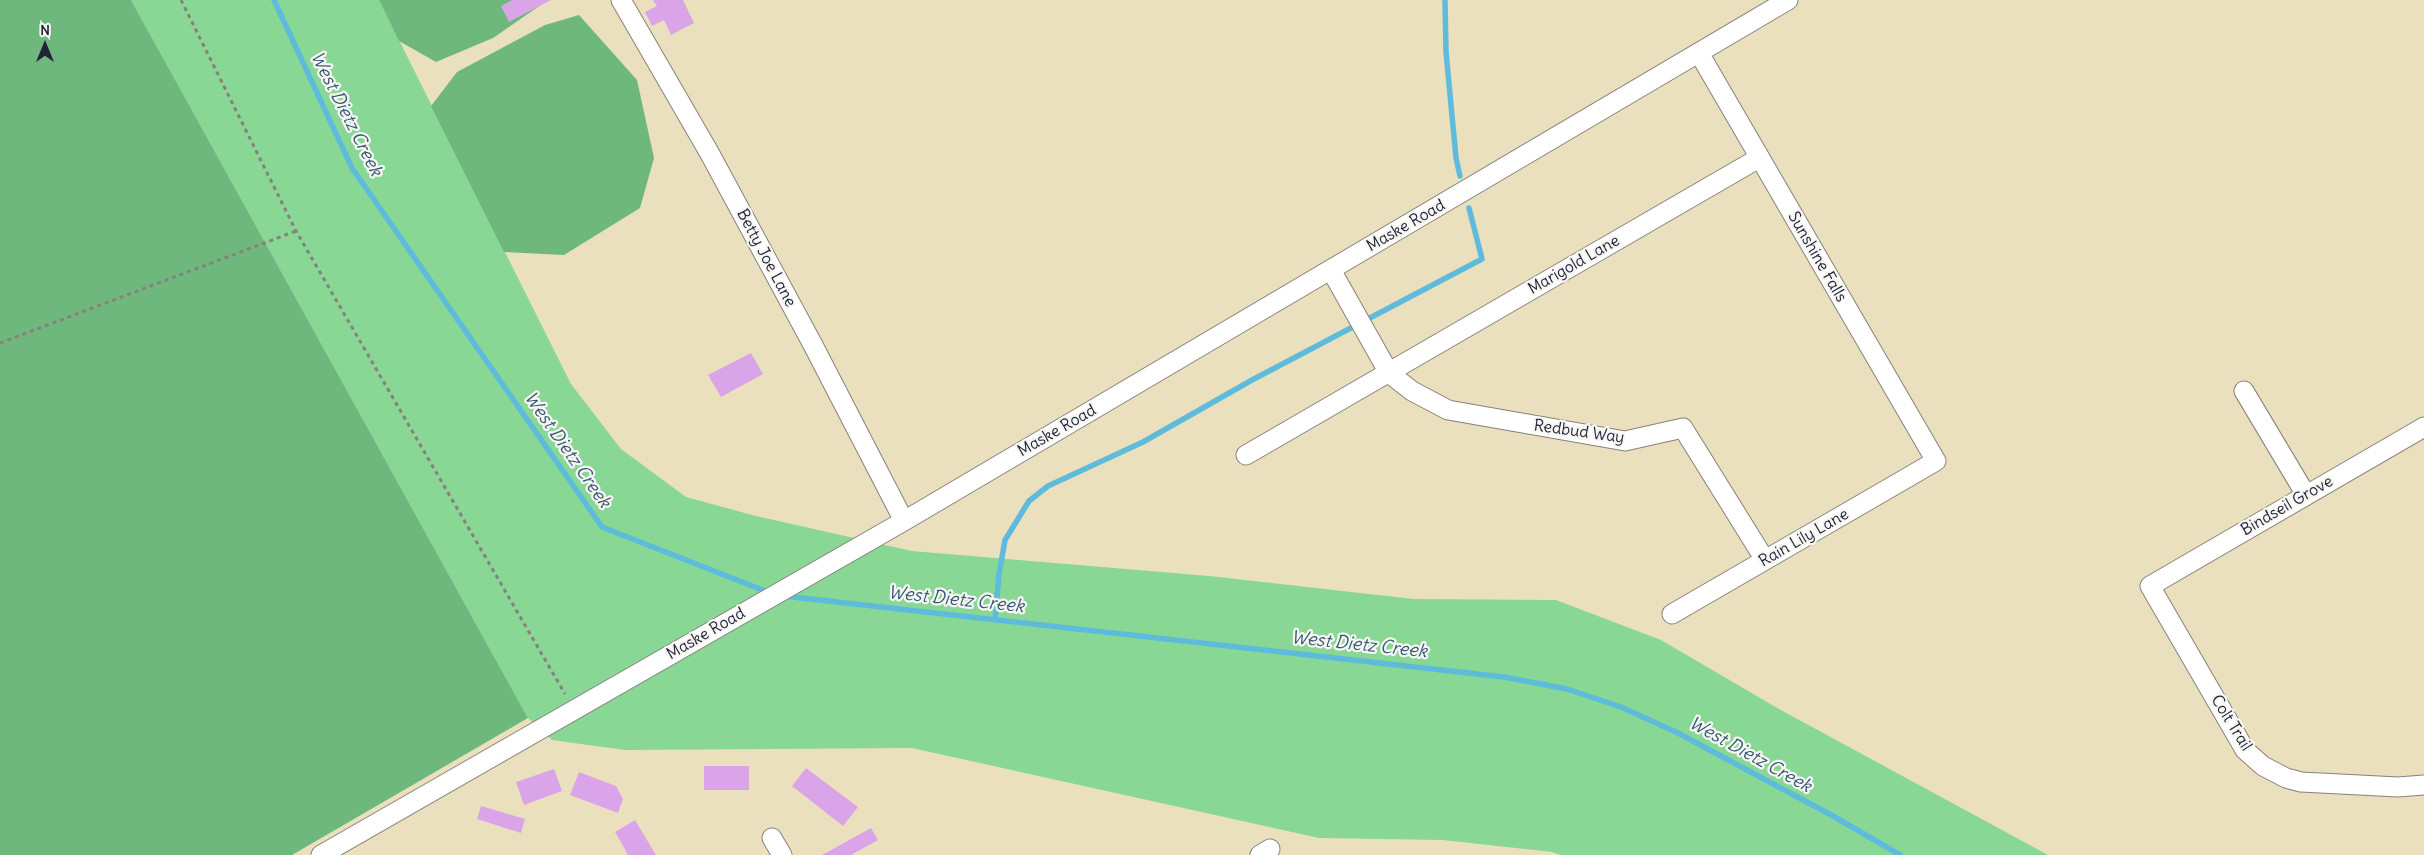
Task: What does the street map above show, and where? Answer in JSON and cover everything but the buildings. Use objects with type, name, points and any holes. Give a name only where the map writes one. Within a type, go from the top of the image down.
[{"type":"street","name":"Betty Joe Lane","points":[[621,0],[720,171],[904,521]]},
{"type":"street","name":"Maske Road","points":[[321,855],[904,521],[1788,0]]},
{"type":"street","name":"Sunshine Falls","points":[[1699,53],[1936,461]]},
{"type":"street","name":"Marigold Lane","points":[[1246,455],[1759,158]]},
{"type":"street","points":[[1331,270],[1389,373]]},
{"type":"street","name":"Redbud Way","points":[[1389,373],[1412,391],[1448,410],[1625,441],[1683,428],[1766,560]]},
{"type":"street","points":[[2244,391],[2306,495]]},
{"type":"street","name":"Bindseil Grove","points":[[2150,586],[2424,426]]},
{"type":"street","name":"Rain Lily Lane","points":[[1672,614],[1936,461]]},
{"type":"street","name":"Colt Trail","points":[[2150,586],[2245,750],[2263,766],[2286,778],[2301,782],[2398,787],[2424,785]]},
{"type":"street","points":[[772,838],[782,855]]},
{"type":"path","points":[[181,0],[296,230],[574,710]]},
{"type":"path","points":[[0,344],[296,230]]},
{"type":"green space","points":[[0,0],[131,0],[528,718],[292,855],[0,855]]},
{"type":"green space","points":[[131,0],[379,0],[571,384],[621,449],[686,497],[756,516],[912,551],[1209,576],[1414,599],[1556,600],[1661,640],[1779,709],[2048,855],[1561,855],[1552,852],[1443,840],[1319,838],[912,748],[625,750],[552,740],[528,718]]},
{"type":"green space","points":[[379,0],[548,0],[493,38],[436,62],[399,41]]},
{"type":"green space","points":[[579,15],[637,80],[654,158],[640,208],[564,255],[504,252],[431,106],[457,72],[545,25]]},
{"type":"waterway","name":"West Dietz Creek","points":[[274,0],[352,168],[602,527],[770,593]]},
{"type":"waterway","points":[[1445,0],[1446,52],[1456,158],[1460,176]]},
{"type":"waterway","points":[[995,620],[999,574],[1005,540],[1029,501],[1048,486],[1143,442],[1252,380],[1482,259],[1469,208]]},
{"type":"waterway","name":"West Dietz Creek","points":[[784,596],[1504,677],[1567,689],[1621,707],[1678,733],[1833,816],[1900,855]]}]
